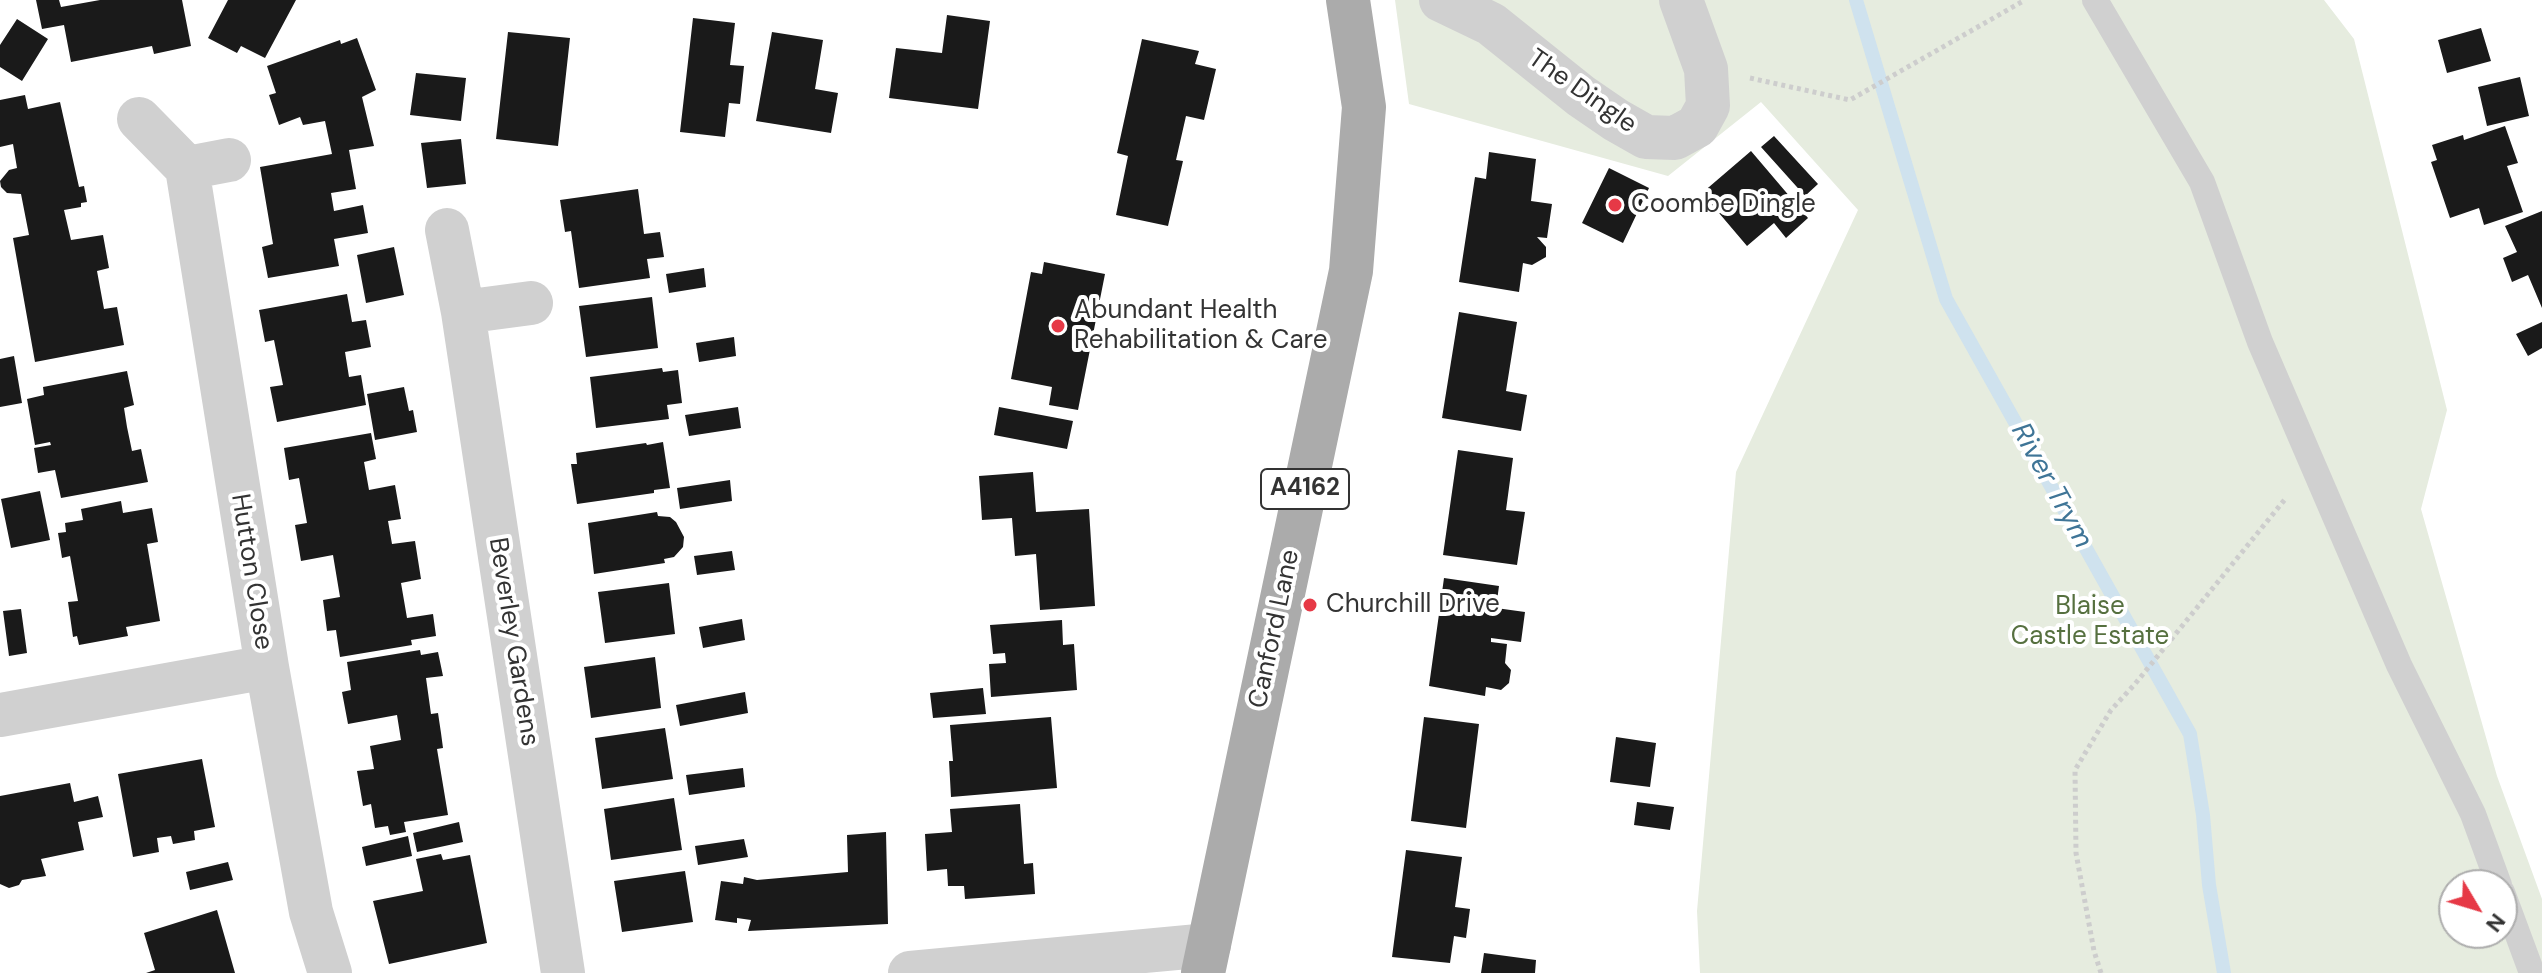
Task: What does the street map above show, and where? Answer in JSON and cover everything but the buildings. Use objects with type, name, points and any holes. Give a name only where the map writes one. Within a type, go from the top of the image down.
[{"type":"main road","name":"Canford Lane","points":[[1206,959],[1351,271],[1364,107],[1348,0]]},
{"type":"street","name":"The Dingle","points":[[1441,0],[1491,24],[1616,120],[1646,137],[1675,138],[1697,126],[1708,106],[1706,69],[1681,0]]},
{"type":"street","points":[[139,119],[187,168],[229,160]]},
{"type":"street","name":"Hutton Close","points":[[187,168],[267,667],[311,912],[330,973]]},
{"type":"street","name":"Beverley Gardens","points":[[447,230],[463,312],[563,973]]},
{"type":"street","points":[[463,312],[531,303]]},
{"type":"street","points":[[0,715],[267,667]]},
{"type":"street","points":[[910,973],[1206,959]]},
{"type":"lane","points":[[2095,0],[2202,182],[2260,342],[2399,665],[2473,814],[2493,869]]},
{"type":"lane","points":[[2518,935],[2532,973]]},
{"type":"path","points":[[1706,69],[1850,100],[2025,0]]},
{"type":"path","points":[[2101,973],[2076,853],[2075,770],[2111,710],[2289,495],[2323,490]]},
{"type":"green space","name":"Blaise Castle Estate","points":[[1395,0],[2324,0],[2354,39],[2447,410],[2421,509],[2497,776],[2542,899],[2542,973],[1700,973],[1697,911],[1736,472],[1858,210],[1761,102],[1668,176],[1409,104]]},
{"type":"waterway","name":"River Trym","points":[[1856,0],[1946,299],[2190,734],[2203,815],[2209,885],[2224,973]]},
{"type":"place","name":"Coombe Dingle","points":[[1615,205]]},
{"type":"place","name":"Abundant Health Rehabilitation & Care","points":[[1058,326]]},
{"type":"place","name":"Churchill Drive","points":[[1310,605]]}]
